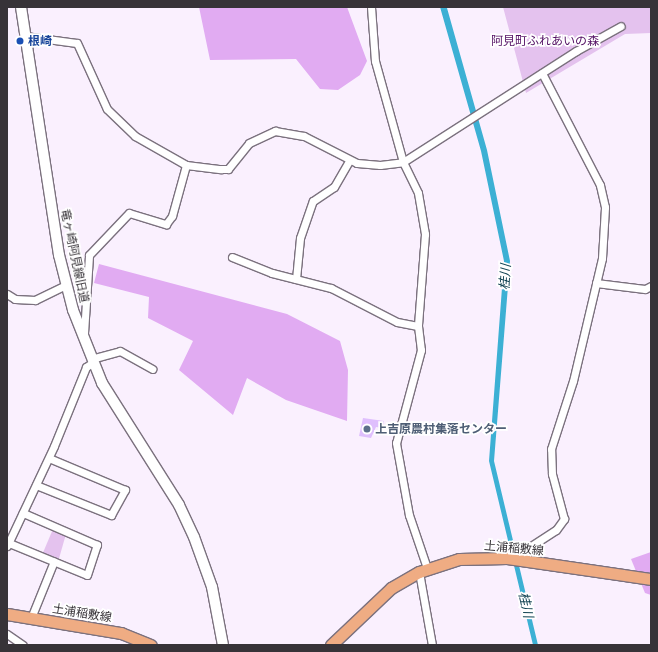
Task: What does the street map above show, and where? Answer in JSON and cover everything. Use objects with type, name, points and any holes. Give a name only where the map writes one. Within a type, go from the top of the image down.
[{"type":"main road","name":"土浦稲敷線","points":[[331,645],[376,600],[423,570],[472,558],[524,560],[651,579]]},
{"type":"main road","name":"土浦稲敷線","points":[[7,614],[121,633],[151,645]]},
{"type":"street","name":"竜ヶ崎阿見線旧道","points":[[21,7],[66,284],[83,341],[92,361],[185,519],[212,586],[223,645]]},
{"type":"street","points":[[371,7],[370,31],[375,61],[403,162],[418,192],[425,234],[418,326],[421,350],[417,373],[396,444],[409,515],[423,570],[432,645]]},
{"type":"street","points":[[25,36],[77,43],[107,109],[135,136],[186,165],[228,168],[249,143],[275,131],[304,136],[349,161],[380,166],[403,162],[542,73],[621,26]]},
{"type":"street","points":[[524,560],[528,548],[556,530],[564,519],[552,474],[551,449],[573,381],[596,283],[604,230],[605,207],[600,185],[542,73]]},
{"type":"street","points":[[296,279],[300,238],[313,201],[334,187],[349,161]]},
{"type":"street","points":[[83,341],[89,255],[129,213],[166,224],[172,216],[186,165]]},
{"type":"street","points":[[232,257],[296,279],[331,288],[397,322],[418,326]]},
{"type":"street","points":[[596,283],[645,290],[651,286]]},
{"type":"street","points":[[7,294],[15,299],[35,300],[66,284]]},
{"type":"street","points":[[23,513],[97,546],[87,575],[54,561],[8,545],[36,485],[49,458],[86,367],[92,361],[120,351],[152,369]]},
{"type":"street","points":[[36,485],[111,515],[125,490],[49,458]]},
{"type":"street","points":[[31,618],[54,561]]},
{"type":"street","points":[[7,634],[22,645]]},
{"type":"green space","name":"阿見町ふれあいの森","points":[[503,7],[651,7],[651,33],[625,34],[526,93]]},
{"type":"green space","points":[[53,529],[66,534],[58,562],[42,555]]},
{"type":"shaded area","points":[[199,7],[347,7],[367,61],[360,75],[338,90],[320,89],[296,59],[210,60]]},
{"type":"shaded area","points":[[99,264],[287,314],[340,341],[348,370],[347,421],[286,400],[247,378],[233,415],[179,370],[193,341],[148,318],[149,297],[94,283]]},
{"type":"shaded area","points":[[651,552],[651,595],[645,593],[631,559]]},
{"type":"water","name":"桂川","points":[[440,7],[447,8],[487,150],[510,261],[494,461],[538,645],[533,645],[489,461],[504,261],[481,151]]},
{"type":"building","name":"上吉原農村集落センター","points":[[363,418],[384,421],[383,428],[376,427],[371,438],[359,436]]},
{"type":"place","name":"根崎","points":[[20,41]]},
{"type":"place","name":"上吉原農村集落センター","points":[[367,429]]}]
